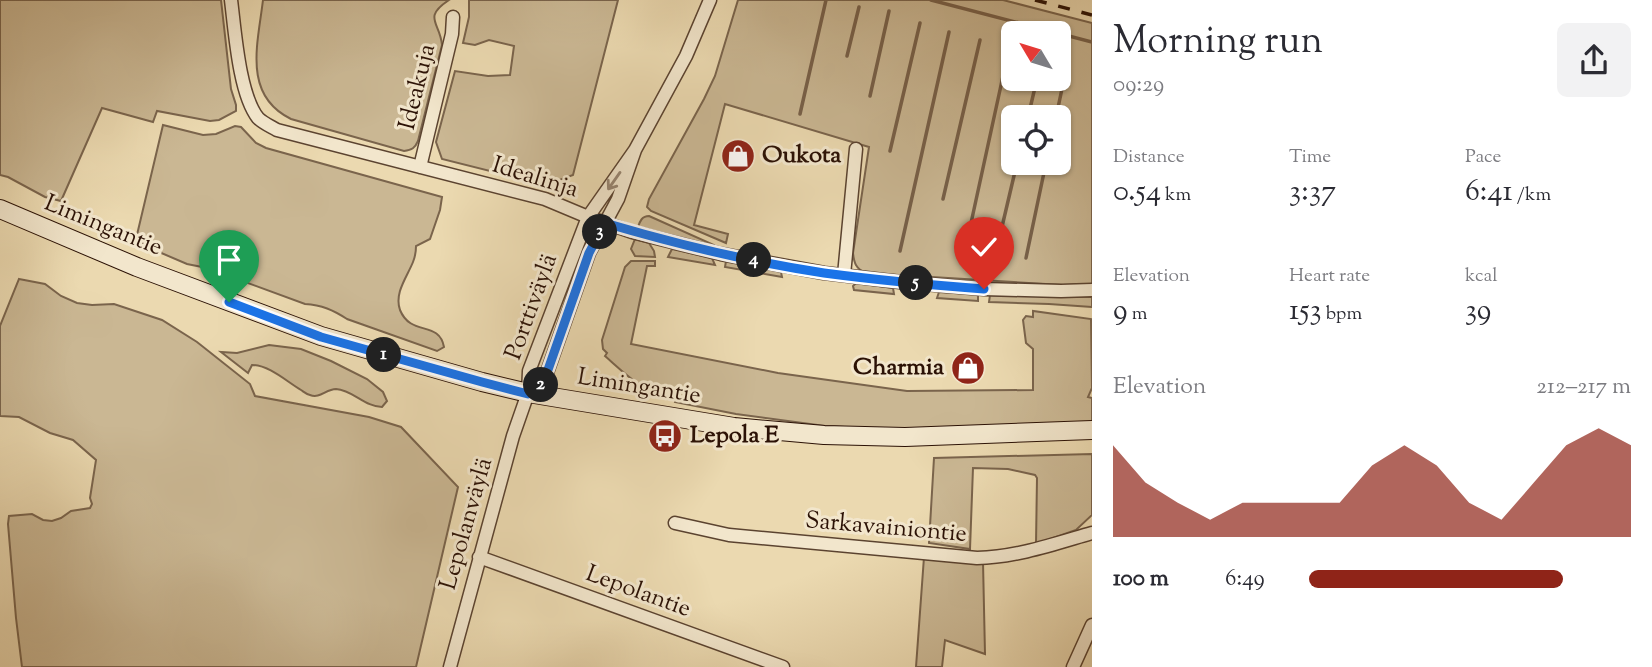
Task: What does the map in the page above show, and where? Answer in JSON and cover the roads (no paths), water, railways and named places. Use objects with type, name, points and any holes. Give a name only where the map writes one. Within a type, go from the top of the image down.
[{"type":"main road","name":"Limingantie","points":[[0,209],[137,267],[321,337],[528,394],[734,427],[837,435],[905,438],[1092,430]]},
{"type":"street","name":"Idealinja","points":[[231,0],[245,93],[261,121],[277,130],[545,199],[632,232],[720,254],[824,273],[900,282],[984,289],[1092,290]]},
{"type":"street","name":"Porttiväylä","points":[[528,394],[528,371],[589,217],[635,150],[686,57],[710,0]]},
{"type":"street","name":"Ideakuja","points":[[420,167],[453,34],[453,17]]},
{"type":"street","points":[[844,275],[856,149]]},
{"type":"street","name":"Porttiväylä","points":[[528,394],[543,384],[589,253],[618,199],[635,150]]},
{"type":"street","name":"Lepolanväylä","points":[[450,667],[513,436],[528,394]]},
{"type":"street","name":"Sarkavainiontie","points":[[675,523],[729,535],[977,558],[1022,554],[1092,533]]},
{"type":"street","points":[[1092,533],[1092,539]]},
{"type":"street","name":"Lepolantie","points":[[479,557],[783,667]]},
{"type":"street","points":[[1073,667],[1092,625]]},
{"type":"waterway","points":[[800,114],[826,0]]},
{"type":"waterway","points":[[931,0],[1092,42]]},
{"type":"waterway","points":[[847,56],[859,7]]},
{"type":"waterway","points":[[870,96],[889,11]]},
{"type":"waterway","points":[[890,151],[920,23]]},
{"type":"waterway","points":[[900,251],[949,32]]},
{"type":"waterway","points":[[943,199],[980,40]]},
{"type":"waterway","points":[[966,246],[1001,85]]},
{"type":"waterway","points":[[1031,105],[1034,91]]},
{"type":"waterway","points":[[1059,105],[1062,91]]},
{"type":"waterway","points":[[997,248],[1014,175]]},
{"type":"waterway","points":[[1026,258],[1043,175]]},
{"type":"railway","points":[[1035,0],[1092,15]]},
{"type":"place","name":"Oukota","points":[[738,156]]},
{"type":"place","name":"Charmia","points":[[968,368]]},
{"type":"place","name":"Lepola E","points":[[665,436]]}]
